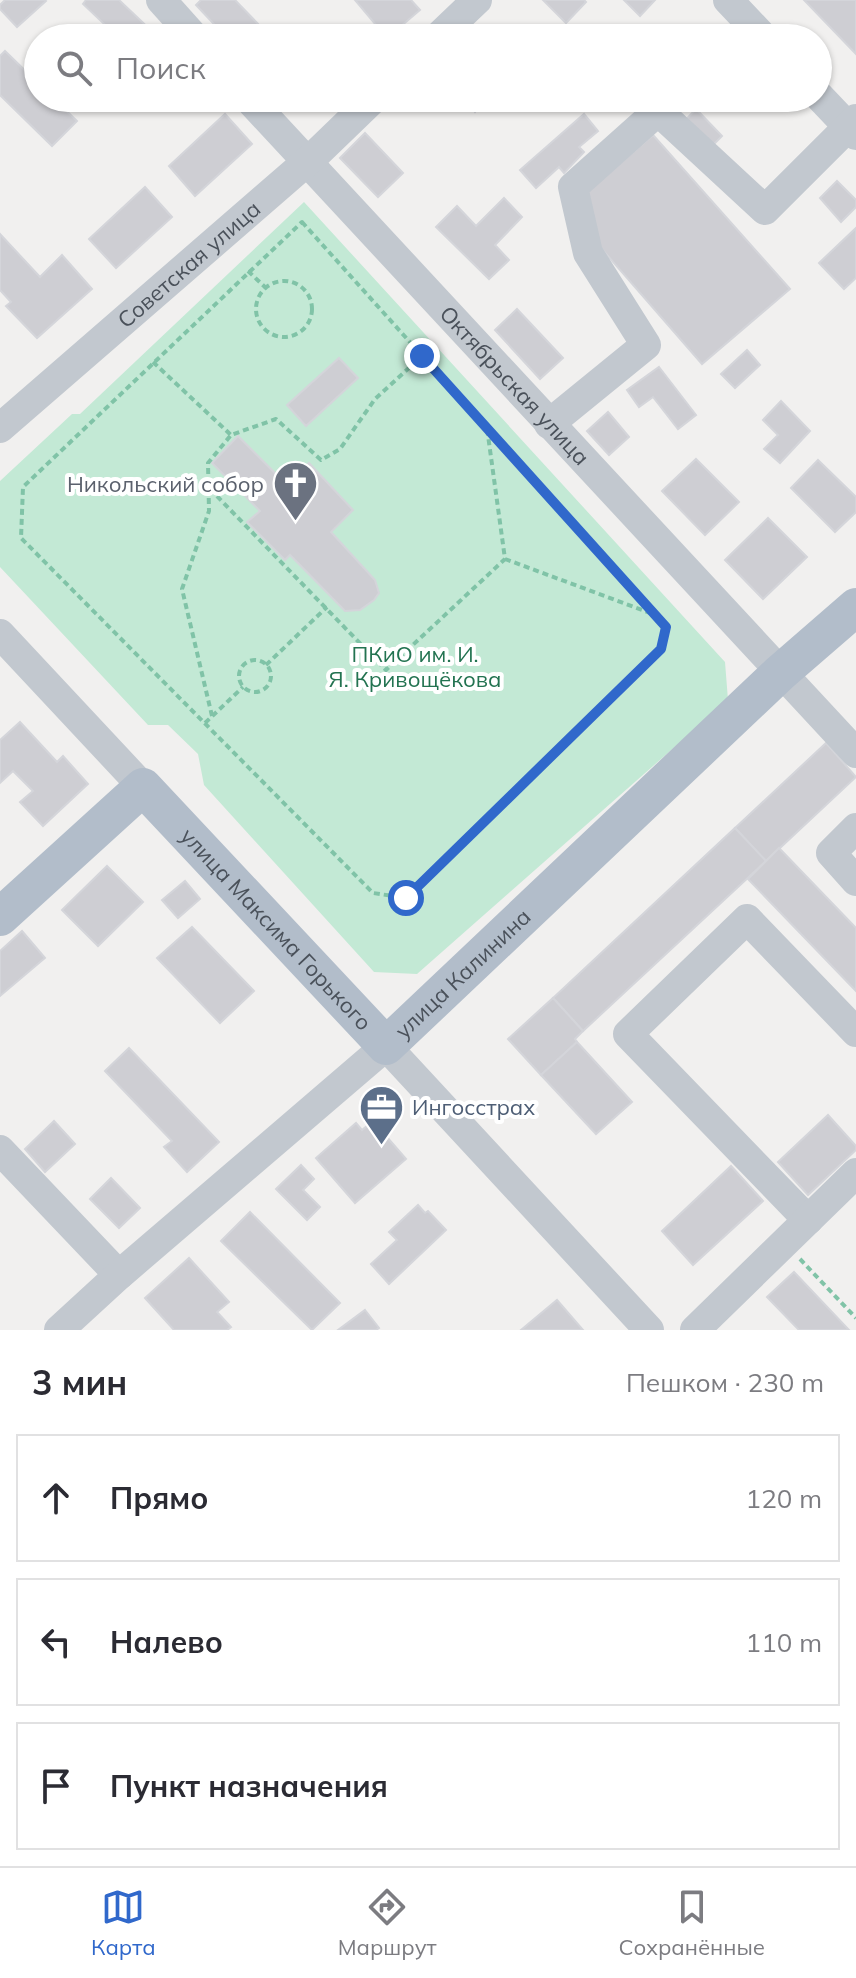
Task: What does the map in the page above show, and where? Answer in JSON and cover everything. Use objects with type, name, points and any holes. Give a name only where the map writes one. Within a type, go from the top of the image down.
[{"type":"main road","name":"улица Калинина","points":[[386,1046],[780,673],[856,607]]},
{"type":"main road","points":[[0,917],[143,787]]},
{"type":"main road","name":"улица Максима Горького","points":[[143,787],[386,1046]]},
{"type":"street","points":[[161,0],[182,24]]},
{"type":"street","points":[[452,24],[477,0]]},
{"type":"street","points":[[728,0],[751,24]]},
{"type":"street","points":[[659,112],[765,210],[853,127],[832,108]]},
{"type":"street","name":"Октябрьская улица","points":[[261,112],[856,753]]},
{"type":"street","name":"Советская улица","points":[[0,428],[306,162],[359,112]]},
{"type":"street","points":[[549,424],[646,345],[588,253],[573,187],[657,112]]},
{"type":"street","name":"улица Максима Горького","points":[[0,634],[143,787]]},
{"type":"street","points":[[856,828],[831,853],[856,881]]},
{"type":"street","points":[[808,1220],[628,1034],[747,919],[856,1032]]},
{"type":"street","name":"улица Максима Горького","points":[[386,1046],[649,1330]]},
{"type":"street","name":"улица Калинина","points":[[59,1330],[386,1046]]},
{"type":"street","points":[[0,1150],[119,1275]]},
{"type":"street","points":[[695,1330],[856,1173]]},
{"type":"path","points":[[302,222],[666,627],[661,649],[406,898],[373,893],[21,538],[23,487],[248,271],[302,222]]},
{"type":"path","points":[[248,271],[266,288]]},
{"type":"path","points":[[291,282],[307,293],[312,312],[304,329],[293,336],[274,336],[260,324],[256,305],[266,288],[272,284],[291,282]]},
{"type":"path","points":[[212,716],[182,589],[209,511],[208,463],[231,435],[276,419],[321,460],[340,449],[375,399],[422,356]]},
{"type":"path","points":[[153,362],[231,435]]},
{"type":"path","points":[[487,428],[505,559]]},
{"type":"path","points":[[208,488],[386,670],[505,559]]},
{"type":"path","points":[[505,559],[655,615]]},
{"type":"path","points":[[266,665],[327,607]]},
{"type":"path","points":[[260,661],[266,665],[271,676],[266,687],[255,692],[243,687],[240,671],[244,665],[260,661]]},
{"type":"path","points":[[205,723],[243,687]]},
{"type":"path","points":[[785,1242],[856,1318]]},
{"type":"green space","name":"ПКиО им. И. Я. Кривощёкова","points":[[304,202],[725,662],[728,700],[417,974],[374,972],[204,785],[198,754],[168,725],[148,725],[0,567],[0,481],[72,414],[80,414]]},
{"type":"building","points":[[5,0],[46,1],[17,27],[0,9]]},
{"type":"building","points":[[86,0],[119,0],[144,24],[104,24],[83,4]]},
{"type":"building","points":[[201,0],[235,0],[258,24],[214,24],[196,5]]},
{"type":"building","points":[[355,0],[411,0],[420,10],[404,24],[375,24]]},
{"type":"building","points":[[543,0],[584,0],[586,2],[566,23]]},
{"type":"building","points":[[624,0],[655,0],[640,16]]},
{"type":"building","points":[[804,0],[856,0],[856,54],[832,29],[832,24],[827,24]]},
{"type":"building","points":[[5,51],[24,69],[24,112],[68,112],[77,121],[52,146],[0,95],[0,56]]},
{"type":"building","points":[[693,112],[699,112],[722,136],[703,155],[677,129]]},
{"type":"building","points":[[225,114],[252,144],[195,196],[169,166]]},
{"type":"building","points":[[584,114],[598,131],[579,147],[584,152],[564,173],[559,167],[536,188],[520,170]]},
{"type":"building","points":[[365,133],[403,173],[378,197],[340,158]]},
{"type":"building","points":[[653,135],[790,289],[702,364],[567,209]]},
{"type":"building","points":[[837,181],[856,200],[856,207],[841,222],[820,198]]},
{"type":"building","points":[[145,187],[172,217],[116,268],[89,239]]},
{"type":"building","points":[[504,198],[522,217],[495,245],[509,260],[489,279],[436,227],[457,206],[476,226]]},
{"type":"building","points":[[856,228],[856,278],[844,289],[819,263]]},
{"type":"building","points":[[0,234],[40,277],[62,255],[92,289],[37,338],[6,306],[11,302],[0,290]]},
{"type":"building","points":[[517,309],[563,358],[540,379],[495,330]]},
{"type":"building","points":[[747,350],[760,365],[735,388],[721,374]]},
{"type":"building","points":[[339,358],[358,378],[306,426],[287,405]]},
{"type":"building","points":[[659,367],[696,415],[678,429],[653,397],[639,407],[627,390]]},
{"type":"building","points":[[781,401],[810,431],[780,463],[764,449],[778,435],[763,420]]},
{"type":"building","points":[[608,412],[629,437],[609,455],[587,431]]},
{"type":"building","points":[[238,436],[286,484],[309,463],[353,510],[331,532],[375,580],[379,593],[374,600],[360,610],[345,611],[290,555],[285,560],[247,522],[260,511],[212,463]]},
{"type":"building","points":[[696,459],[739,502],[705,535],[662,491]]},
{"type":"building","points":[[818,460],[856,497],[856,512],[835,532],[791,488]]},
{"type":"building","points":[[768,518],[807,557],[763,599],[725,560]]},
{"type":"building","points":[[20,722],[57,762],[63,756],[88,784],[43,826],[20,802],[33,791],[13,771],[0,783],[0,740]]},
{"type":"building","points":[[826,743],[856,777],[766,861],[735,828]]},
{"type":"building","points":[[735,828],[766,861],[583,1031],[553,998]]},
{"type":"building","points":[[779,848],[856,928],[856,991],[748,879]]},
{"type":"building","points":[[107,866],[143,902],[98,946],[62,910]]},
{"type":"building","points":[[185,881],[200,899],[178,918],[162,900]]},
{"type":"building","points":[[192,927],[254,991],[220,1023],[157,958]]},
{"type":"building","points":[[22,931],[45,958],[0,996],[0,951]]},
{"type":"building","points":[[553,998],[583,1031],[575,1039],[577,1042],[541,1075],[508,1039]]},
{"type":"building","points":[[577,1042],[632,1102],[596,1134],[541,1075]]},
{"type":"building","points":[[129,1048],[219,1142],[187,1172],[164,1147],[172,1141],[105,1071]]},
{"type":"building","points":[[828,1115],[856,1146],[856,1150],[808,1195],[778,1162]]},
{"type":"building","points":[[54,1121],[75,1144],[45,1172],[25,1149]]},
{"type":"building","points":[[373,1121],[406,1159],[355,1203],[316,1158],[356,1123],[362,1130]]},
{"type":"building","points":[[301,1165],[314,1179],[303,1190],[320,1207],[307,1220],[276,1189]]},
{"type":"building","points":[[731,1166],[763,1201],[693,1265],[662,1231]]},
{"type":"building","points":[[111,1178],[140,1208],[119,1228],[90,1199]]},
{"type":"building","points":[[418,1205],[446,1230],[389,1284],[371,1264],[397,1240],[389,1232]]},
{"type":"building","points":[[250,1212],[340,1303],[312,1330],[221,1241]]},
{"type":"building","points":[[189,1258],[229,1302],[217,1312],[231,1327],[227,1330],[174,1330],[145,1298]]},
{"type":"building","points":[[794,1272],[849,1330],[799,1330],[767,1297]]},
{"type":"building","points":[[557,1300],[583,1330],[521,1330]]},
{"type":"building","points":[[365,1310],[379,1328],[338,1330]]},
{"type":"place","name":"Никольский собор","points":[[295,523]]},
{"type":"place","name":"Ингосстрах","points":[[381,1146]]},
{"type":"route","points":[[406,898],[661,649],[666,627],[422,356]]}]
